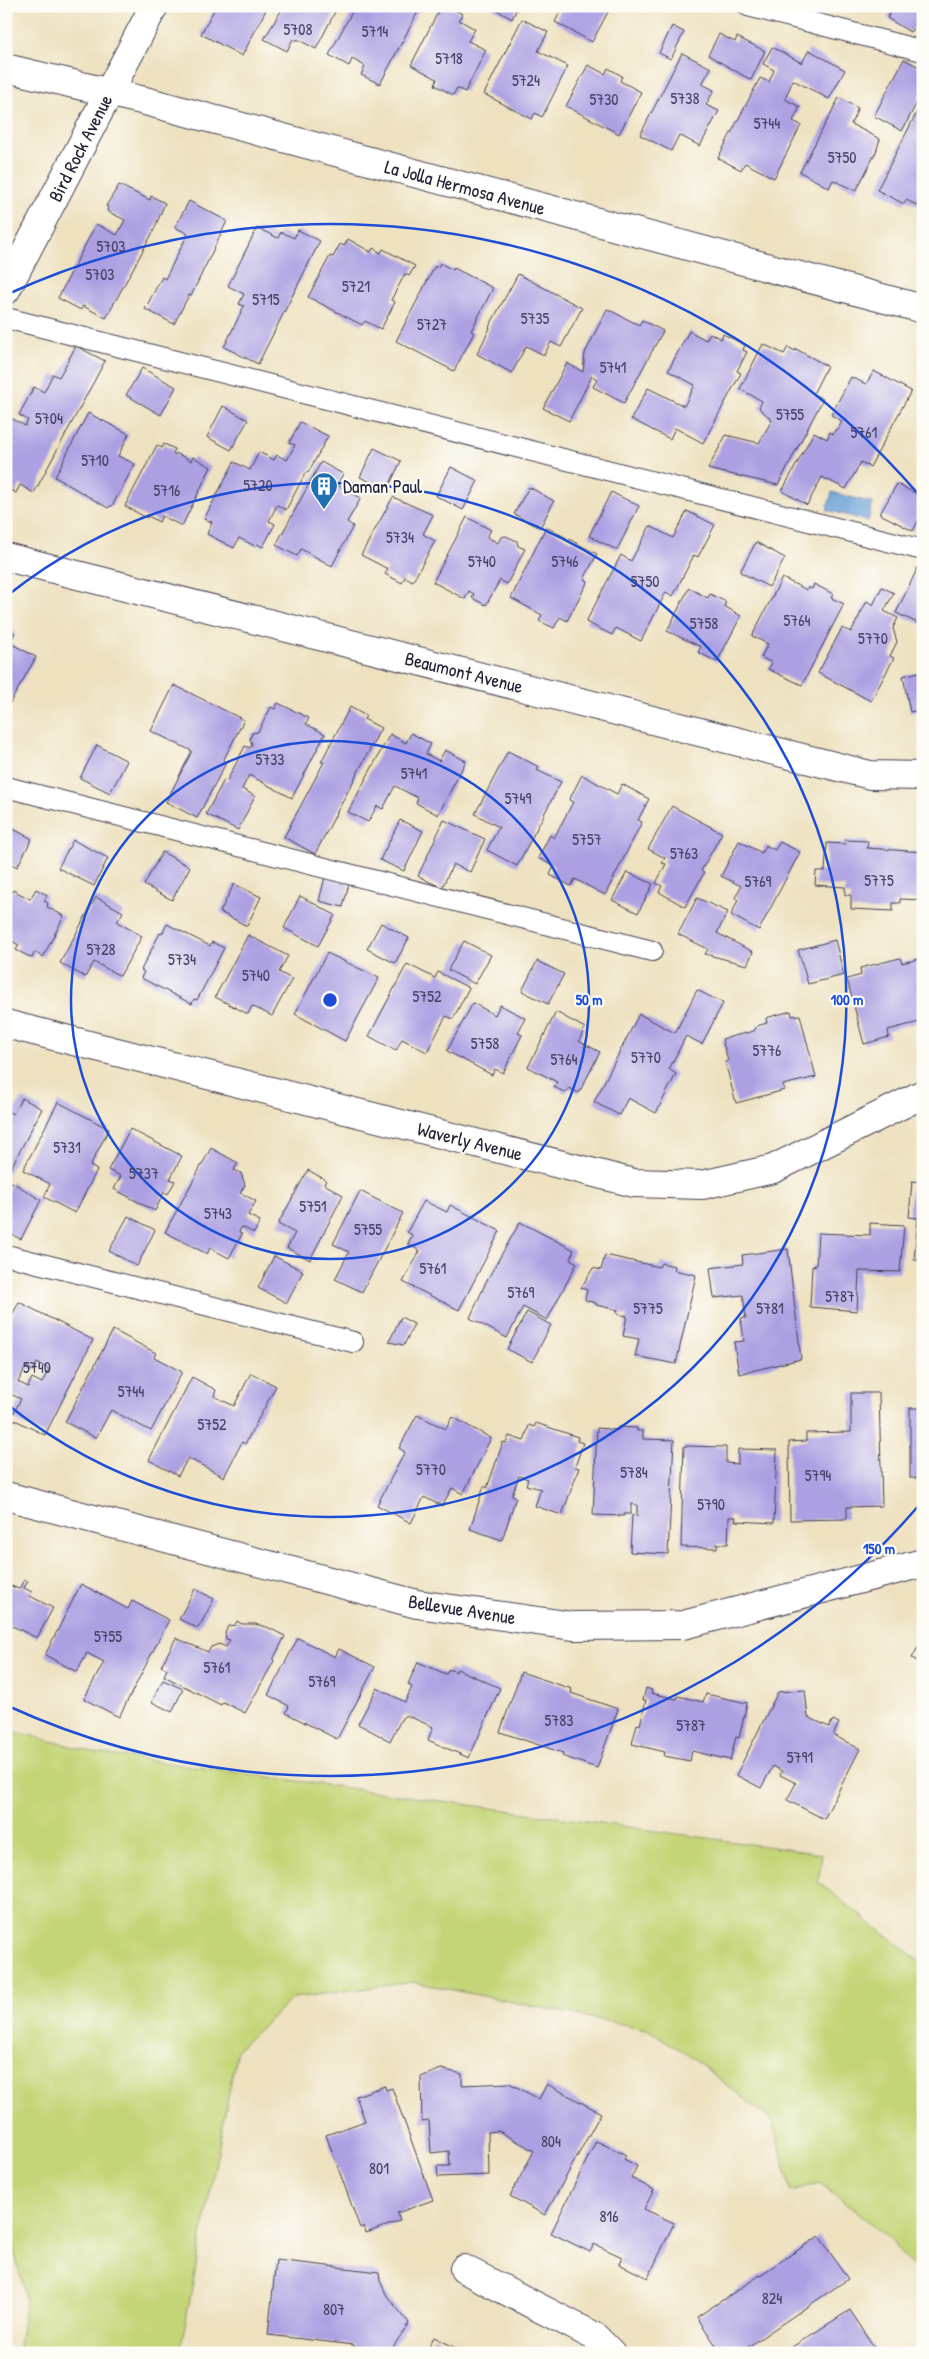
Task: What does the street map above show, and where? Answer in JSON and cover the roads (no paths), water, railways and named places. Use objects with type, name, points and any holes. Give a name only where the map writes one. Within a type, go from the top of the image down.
[{"type":"street","name":"Bird Rock Avenue","points":[[6,290],[154,6]]},
{"type":"street","name":"La Jolla Hermosa Avenue","points":[[6,68],[109,93],[923,309]]},
{"type":"street","name":"Beaumont Avenue","points":[[6,557],[870,775],[923,776]]},
{"type":"street","name":"Waverly Avenue","points":[[6,1024],[634,1183],[702,1185],[773,1169],[923,1094]]},
{"type":"street","name":"Bellevue Avenue","points":[[6,1496],[417,1604],[573,1626],[683,1625],[923,1563]]},
{"type":"street","points":[[464,2269],[594,2336],[612,2353]]},
{"type":"lane","points":[[748,6],[923,50]]},
{"type":"lane","points":[[6,318],[923,550]]},
{"type":"lane","points":[[6,787],[652,951]]},
{"type":"lane","points":[[6,1255],[353,1342]]},
{"type":"water","points":[[832,492],[873,503],[868,521],[827,510]]},
{"type":"place","name":"Daman Paul","points":[[324,510]]}]
